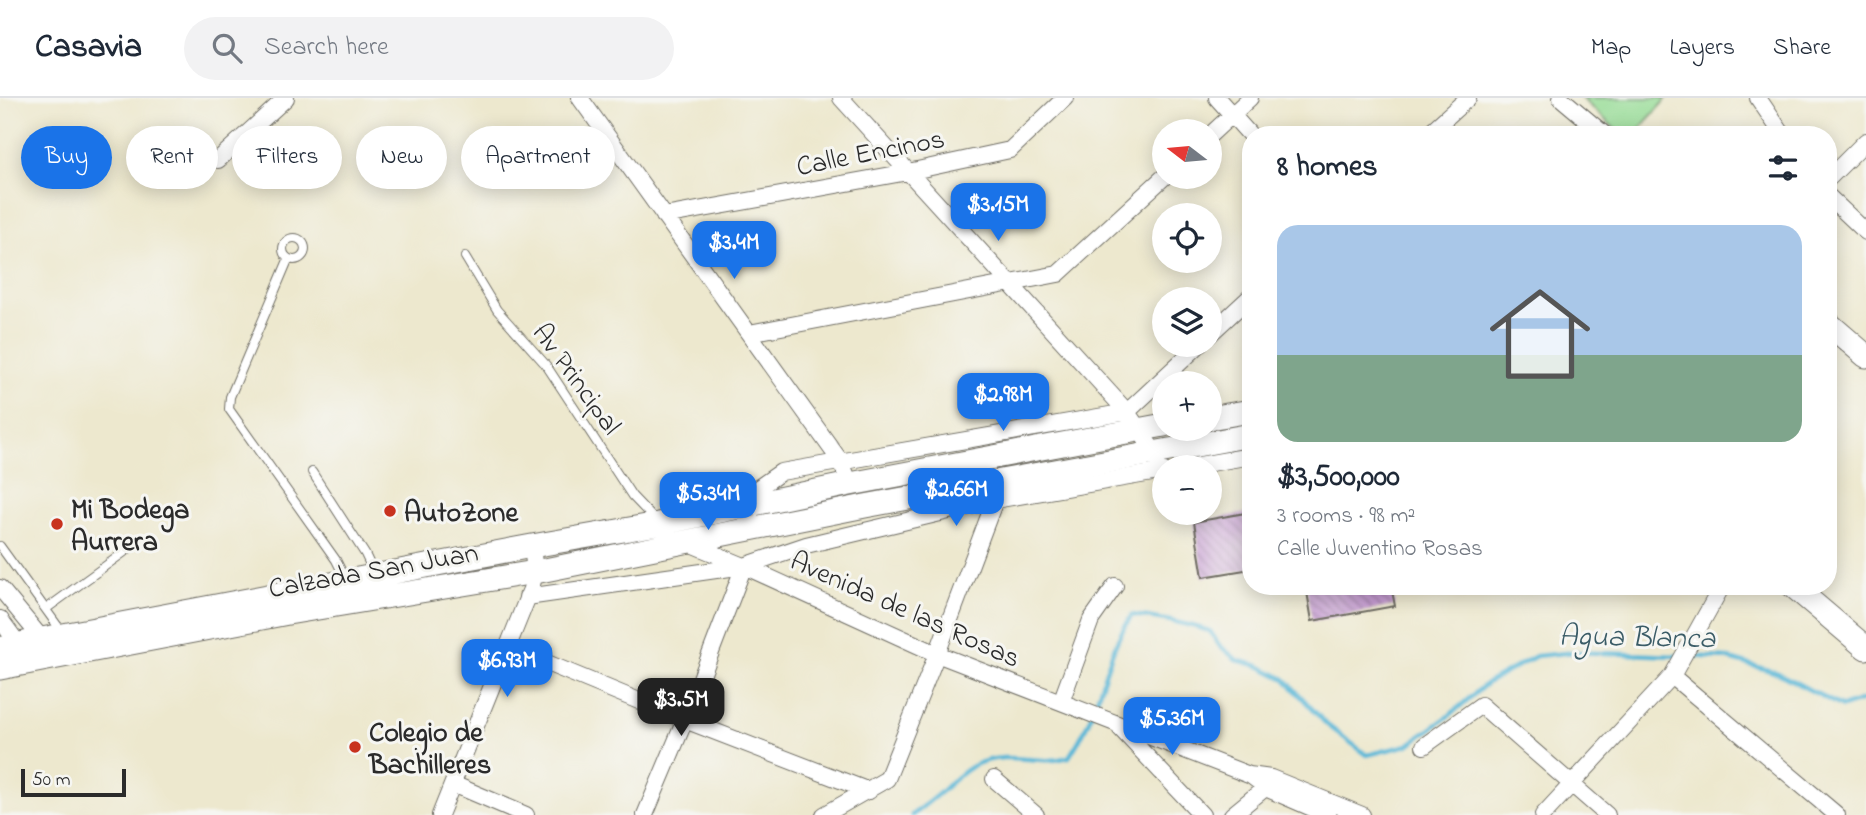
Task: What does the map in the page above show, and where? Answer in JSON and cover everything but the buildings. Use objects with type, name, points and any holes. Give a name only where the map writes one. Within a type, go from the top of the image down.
[{"type":"main road","points":[[1837,331],[1866,356]]},
{"type":"main road","points":[[1222,416],[1242,412]]},
{"type":"main road","name":"Calzada San Juan","points":[[0,668],[15,652],[53,637],[658,524],[1132,421],[1152,424]]},
{"type":"main road","name":"Calzada San Juan","points":[[1190,455],[1242,438]]},
{"type":"main road","name":"Calzada San Juan","points":[[15,652],[289,613],[534,572],[865,506],[994,492],[1152,466]]},
{"type":"main road","points":[[1804,595],[1866,648]]},
{"type":"street","points":[[218,160],[286,98]]},
{"type":"street","points":[[580,98],[841,462],[850,484]]},
{"type":"street","points":[[841,98],[1132,421],[1154,455]]},
{"type":"street","name":"Calle Encinos","points":[[664,216],[908,172],[1010,150],[1065,98]]},
{"type":"street","points":[[1217,98],[1242,126]]},
{"type":"street","points":[[1222,124],[1250,98]]},
{"type":"street","points":[[1437,126],[1468,98]]},
{"type":"street","points":[[1560,98],[1594,126]]},
{"type":"street","points":[[1758,98],[1777,126]]},
{"type":"street","points":[[1837,170],[1866,142]]},
{"type":"street","points":[[749,333],[1058,274],[1152,188]]},
{"type":"street","points":[[1837,205],[1866,232]]},
{"type":"street","points":[[1222,323],[1242,304]]},
{"type":"street","points":[[737,507],[781,472],[1132,421],[1188,357]]},
{"type":"street","points":[[1222,461],[1242,458]]},
{"type":"street","points":[[527,597],[744,566],[806,545],[994,492]]},
{"type":"street","points":[[824,815],[887,779],[937,654],[994,492]]},
{"type":"street","name":"Avenida de las Rosas","points":[[658,524],[686,543],[744,566],[937,654],[1116,723]]},
{"type":"street","points":[[686,543],[687,573]]},
{"type":"street","points":[[440,815],[531,589],[534,572],[532,546]]},
{"type":"street","points":[[645,815],[744,566]]},
{"type":"street","points":[[1065,703],[1091,620],[1115,586]]},
{"type":"street","points":[[0,588],[53,637]]},
{"type":"street","points":[[1543,815],[1673,673],[1716,595]]},
{"type":"street","points":[[0,619],[15,652]]},
{"type":"street","points":[[508,647],[685,720],[869,791]]},
{"type":"street","points":[[1673,673],[1837,815]]},
{"type":"street","points":[[1424,746],[1481,705],[1607,815]]},
{"type":"street","points":[[1116,723],[1268,783],[1362,815]]},
{"type":"street","points":[[1116,723],[1202,815]]},
{"type":"street","points":[[994,779],[1036,815]]},
{"type":"street","points":[[1232,815],[1268,783]]},
{"type":"street","points":[[1268,783],[1328,815]]},
{"type":"street","points":[[453,784],[526,815]]},
{"type":"lane","name":"Av Principal","points":[[466,257],[497,310],[546,365],[632,496],[658,524]]},
{"type":"lane","points":[[288,260],[230,397],[229,409],[336,560],[346,581]]},
{"type":"lane","points":[[312,472],[365,554],[375,575]]},
{"type":"lane","points":[[0,546],[46,609],[53,637]]},
{"type":"lane","points":[[46,609],[130,548]]},
{"type":"green space","points":[[1581,98],[1667,98],[1642,126],[1612,126]]},
{"type":"waterway","name":"Agua Blanca","points":[[912,815],[959,775],[978,763],[1003,758],[1044,760],[1069,757],[1088,723],[1113,652],[1132,615],[1210,631],[1219,645],[1237,660],[1259,666],[1285,679],[1326,724],[1367,755],[1408,745],[1450,715],[1487,683],[1536,656],[1575,652],[1678,656]]},
{"type":"waterway","name":"Agua Blanca","points":[[1687,656],[1726,658],[1778,673],[1842,707],[1866,699]]},
{"type":"place","name":"AutoZone","points":[[390,511]]},
{"type":"place","name":"Mi Bodega Aurrera","points":[[57,524]]},
{"type":"place","name":"Colegio de Bachilleres","points":[[355,747]]}]
